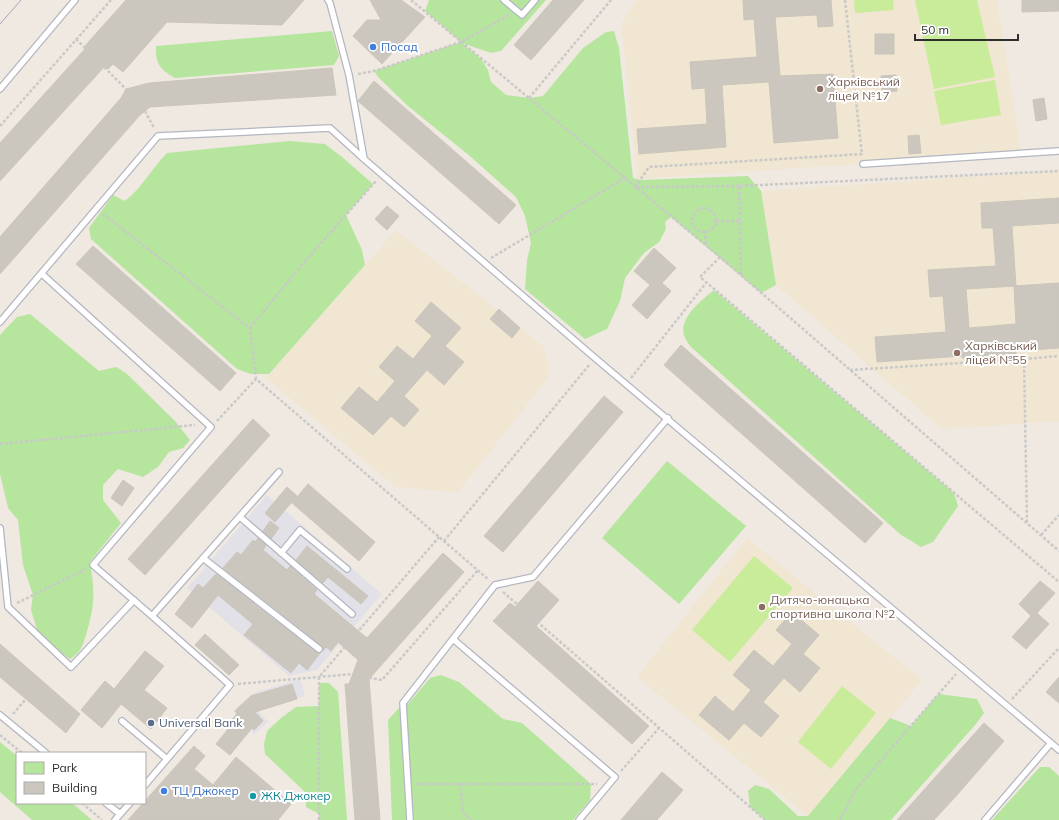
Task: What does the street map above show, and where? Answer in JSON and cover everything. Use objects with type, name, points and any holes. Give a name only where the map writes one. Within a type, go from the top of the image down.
[{"type":"lane","points":[[0,88],[75,0]]},
{"type":"lane","points":[[504,0],[522,15],[535,0]]},
{"type":"lane","points":[[330,1],[348,75],[364,159]]},
{"type":"lane","points":[[0,322],[158,136],[330,128],[382,175],[595,358],[627,383],[1059,750]]},
{"type":"lane","points":[[863,164],[1059,151]]},
{"type":"lane","points":[[42,274],[211,427],[93,565],[230,685],[146,784]]},
{"type":"lane","points":[[410,820],[403,703],[495,585],[533,577],[668,418]]},
{"type":"lane","points":[[152,616],[279,472]]},
{"type":"lane","points":[[240,517],[352,614]]},
{"type":"lane","points":[[0,528],[8,607],[71,667],[134,600]]},
{"type":"lane","points":[[281,553],[300,530],[347,569]]},
{"type":"lane","points":[[203,558],[319,649]]},
{"type":"lane","points":[[453,639],[615,777],[579,820]]},
{"type":"lane","points":[[0,715],[45,752]]},
{"type":"lane","points":[[122,721],[167,759]]},
{"type":"lane","points":[[985,820],[1051,743]]},
{"type":"lane","points":[[107,804],[120,814]]},
{"type":"lane","points":[[115,820],[129,804]]},
{"type":"path","points":[[0,126],[111,0]]},
{"type":"path","points":[[411,0],[706,245],[1059,551]]},
{"type":"path","points":[[529,98],[611,0]]},
{"type":"path","points":[[845,0],[863,164]]},
{"type":"path","points":[[348,75],[374,71],[461,42],[516,10]]},
{"type":"path","points":[[76,39],[126,89]]},
{"type":"path","points":[[145,111],[158,136]]},
{"type":"path","points":[[635,187],[649,167],[862,154]]},
{"type":"path","points":[[635,187],[739,186],[1059,171]]},
{"type":"path","points":[[250,328],[300,267],[382,175]]},
{"type":"path","points":[[484,262],[625,178]]},
{"type":"path","points":[[739,186],[741,275]]},
{"type":"path","points":[[704,208],[712,211],[716,221],[712,228],[705,231],[697,229],[693,223],[693,216],[697,210],[704,208]]},
{"type":"path","points":[[97,209],[250,328],[256,379]]},
{"type":"path","points":[[716,221],[740,221]]},
{"type":"path","points":[[705,231],[706,245]]},
{"type":"path","points":[[720,257],[700,277],[706,283],[1059,582]]},
{"type":"path","points":[[627,383],[706,283]]},
{"type":"path","points":[[850,370],[1059,356]]},
{"type":"path","points":[[444,541],[595,358]]},
{"type":"path","points":[[1024,358],[1027,524]]},
{"type":"path","points":[[0,444],[207,424]]},
{"type":"path","points":[[1041,536],[1059,515]]},
{"type":"path","points":[[319,820],[319,677],[439,537]]},
{"type":"path","points":[[8,607],[93,565]]},
{"type":"path","points":[[364,676],[382,680],[478,570]]},
{"type":"path","points":[[1006,706],[1059,648]]},
{"type":"path","points":[[840,820],[856,789],[961,667]]},
{"type":"path","points":[[230,685],[352,674]]},
{"type":"path","points":[[11,717],[26,699]]},
{"type":"path","points":[[615,777],[659,728]]},
{"type":"path","points":[[0,735],[21,752]]},
{"type":"path","points":[[460,783],[463,813],[472,820]]},
{"type":"path","points":[[408,784],[610,784]]},
{"type":"path","points":[[83,804],[102,820]]},
{"type":"shaded area","name":"Харківський ліцей №17","points":[[638,0],[997,0],[1021,153],[638,179],[621,24]]},
{"type":"shaded area","name":"Харківський ліцей №55","points":[[1059,171],[1059,421],[942,429],[776,285],[761,191]]},
{"type":"shaded area","points":[[396,230],[544,347],[549,366],[548,378],[458,492],[396,487],[266,378]]},
{"type":"shaded area","points":[[267,495],[382,594],[317,670],[289,676],[187,588]]},
{"type":"shaded area","name":"Дитячо-юнацька спортивна школа №2","points":[[747,538],[922,680],[808,816],[637,677]]},
{"type":"shaded area","points":[[300,679],[305,696],[258,711],[268,722],[254,734],[233,711],[253,693]]},
{"type":"green space","points":[[429,0],[546,0],[501,51],[491,53],[462,43],[481,59],[488,70],[491,82],[506,95],[529,98],[543,96],[583,48],[606,32],[614,31],[619,48],[633,178],[640,180],[748,176],[761,191],[776,285],[761,293],[671,217],[665,222],[666,229],[659,242],[644,253],[625,278],[620,301],[607,329],[585,339],[525,289],[527,260],[531,243],[525,216],[516,197],[471,157],[408,106],[379,78],[374,71],[461,42],[425,11]]},
{"type":"green space","points":[[854,0],[893,0],[894,10],[855,13]]},
{"type":"green space","points":[[915,0],[977,0],[995,77],[934,89]]},
{"type":"green space","points":[[332,31],[339,56],[334,65],[175,78],[162,69],[156,57],[156,46]]},
{"type":"green space","points":[[995,80],[1001,115],[941,125],[934,91]]},
{"type":"green space","points":[[290,141],[325,144],[373,184],[346,215],[362,250],[365,265],[269,374],[251,374],[237,369],[91,239],[89,228],[113,195],[125,201],[137,190],[167,153]]},
{"type":"green space","points":[[714,290],[954,493],[958,506],[933,542],[921,547],[900,534],[690,346],[684,335],[683,328],[688,315]]},
{"type":"green space","points":[[30,314],[99,371],[116,367],[126,373],[175,421],[190,440],[183,448],[169,452],[158,467],[143,477],[118,469],[103,485],[103,500],[121,523],[90,562],[93,582],[93,606],[82,646],[77,654],[70,659],[39,636],[31,610],[33,595],[23,565],[18,520],[8,508],[0,474],[0,335],[17,317]]},
{"type":"green space","points":[[667,461],[746,526],[679,604],[602,538]]},
{"type":"green space","points":[[754,556],[793,588],[730,662],[692,630]]},
{"type":"green space","points":[[441,675],[459,682],[503,719],[522,723],[591,784],[590,800],[573,820],[392,820],[388,720],[398,709],[409,703],[430,678]]},
{"type":"green space","points":[[319,683],[329,683],[338,692],[347,820],[319,820],[319,814],[306,807],[306,793],[265,754],[264,744],[267,731],[281,718],[296,707],[319,706]]},
{"type":"green space","points":[[842,686],[876,713],[831,769],[798,742]]},
{"type":"green space","points":[[938,694],[977,699],[984,713],[891,820],[765,820],[750,807],[748,791],[755,785],[769,789],[798,816],[808,816],[890,718],[911,726]]},
{"type":"green space","points":[[0,742],[16,755],[16,804],[73,804],[92,820],[32,820],[0,792]]},
{"type":"green space","points":[[1040,767],[1049,767],[1059,776],[1059,820],[992,820]]},
{"type":"building","points":[[126,0],[304,0],[282,25],[167,22],[123,72],[113,64],[108,69],[105,66],[0,181],[0,143],[85,49],[84,47]]},
{"type":"building","points":[[370,0],[401,0],[425,17],[382,64],[353,36],[367,20],[381,20]]},
{"type":"building","points":[[553,0],[584,0],[531,60],[514,45]]},
{"type":"building","points":[[743,0],[831,0],[833,26],[818,27],[817,15],[775,17],[780,76],[833,74],[838,138],[774,143],[769,82],[722,85],[726,147],[639,154],[637,129],[707,124],[705,88],[692,89],[690,62],[757,57],[754,19],[744,20]]},
{"type":"building","points":[[1022,0],[1059,0],[1059,11],[1022,12]]},
{"type":"building","points":[[875,34],[894,34],[894,54],[875,54]]},
{"type":"building","points":[[332,68],[336,95],[150,107],[140,115],[0,274],[0,237],[121,98],[126,89],[149,83]]},
{"type":"building","points":[[896,75],[897,91],[882,92],[881,76]]},
{"type":"building","points":[[374,81],[516,205],[499,224],[358,101]]},
{"type":"building","points":[[1044,98],[1047,119],[1036,121],[1033,100]]},
{"type":"building","points":[[919,135],[921,153],[909,154],[908,136]]},
{"type":"building","points":[[1059,198],[1059,223],[1012,226],[1016,286],[1059,283],[1059,348],[1016,351],[1016,354],[877,362],[875,337],[946,332],[943,296],[930,297],[928,270],[996,266],[993,228],[982,228],[981,203]],"holes":[[[1014,286],[1016,324],[969,328],[966,289]]]},
{"type":"building","points":[[387,206],[399,216],[387,230],[375,219]]},
{"type":"building","points":[[93,246],[236,373],[220,391],[76,264]]},
{"type":"building","points":[[654,248],[676,268],[662,283],[671,291],[647,319],[632,305],[650,285],[634,271]]},
{"type":"building","points":[[431,302],[461,328],[445,346],[464,362],[444,385],[427,370],[404,396],[419,410],[404,427],[391,416],[373,435],[341,408],[359,387],[377,402],[395,381],[379,367],[397,346],[413,359],[432,336],[415,321]]},
{"type":"building","points":[[499,309],[520,328],[512,338],[490,319]]},
{"type":"building","points":[[681,345],[883,523],[865,543],[664,365]]},
{"type":"building","points":[[604,396],[623,412],[503,552],[484,536]]},
{"type":"building","points":[[253,419],[270,435],[145,575],[128,559]]},
{"type":"building","points":[[123,480],[134,488],[122,506],[111,498]]},
{"type":"building","points":[[308,484],[375,542],[359,561],[292,503]]},
{"type":"building","points":[[287,487],[297,496],[275,522],[265,513]]},
{"type":"building","points":[[270,521],[279,528],[271,539],[263,531]]},
{"type":"building","points":[[258,538],[266,545],[263,550],[287,570],[290,566],[317,590],[314,594],[367,638],[443,553],[464,572],[369,679],[380,820],[355,820],[345,684],[349,684],[358,660],[338,642],[331,651],[326,647],[323,651],[322,646],[223,568],[237,552],[241,555],[253,540],[255,542]]},
{"type":"building","points":[[307,546],[368,596],[361,604],[328,577],[323,583],[296,560]]},
{"type":"building","points":[[216,574],[316,652],[321,652],[307,670],[299,663],[291,673],[244,635],[253,624],[218,595],[192,628],[175,614],[198,584],[203,588]]},
{"type":"building","points":[[538,581],[559,600],[536,626],[649,726],[632,744],[493,621],[510,603],[515,607]]},
{"type":"building","points":[[1040,581],[1055,593],[1037,613],[1049,624],[1026,649],[1012,637],[1031,616],[1019,604]]},
{"type":"building","points":[[792,612],[819,635],[803,654],[820,668],[800,692],[784,678],[763,702],[779,716],[761,737],[744,723],[729,740],[699,715],[715,696],[733,712],[751,690],[733,675],[754,650],[773,666],[792,644],[776,630]]},
{"type":"building","points":[[205,634],[239,665],[229,675],[195,645]]},
{"type":"building","points":[[0,644],[80,714],[66,733],[0,677]]},
{"type":"building","points":[[145,651],[164,666],[144,690],[167,708],[151,729],[121,704],[102,728],[81,710],[105,681],[114,689]]},
{"type":"building","points":[[1059,677],[1059,703],[1046,692]]},
{"type":"building","points":[[292,684],[297,699],[255,712],[263,721],[254,730],[252,728],[230,755],[216,744],[236,719],[232,720],[237,713],[235,711],[251,696]]},
{"type":"building","points":[[984,723],[1004,741],[957,795],[934,820],[897,820]]},
{"type":"building","points":[[194,746],[205,756],[194,769],[213,785],[236,757],[291,804],[278,820],[128,820],[142,804],[146,804],[146,800]]},
{"type":"building","points":[[662,772],[683,790],[657,820],[621,820]]},
{"type":"tram line","points":[[0,24],[21,0]]},
{"type":"place","name":"Посад","points":[[373,47]]},
{"type":"place","name":"Харківський ліцей №17","points":[[820,89]]},
{"type":"place","name":"Харківський ліцей №55","points":[[957,353]]},
{"type":"place","name":"Дитячо-юнацька спортивна школа №2","points":[[762,607]]},
{"type":"place","name":"Universal Bank","points":[[151,723]]},
{"type":"place","name":"ТЦ Джокер","points":[[164,791]]},
{"type":"place","name":"ЖК Джокер","points":[[253,796]]}]
